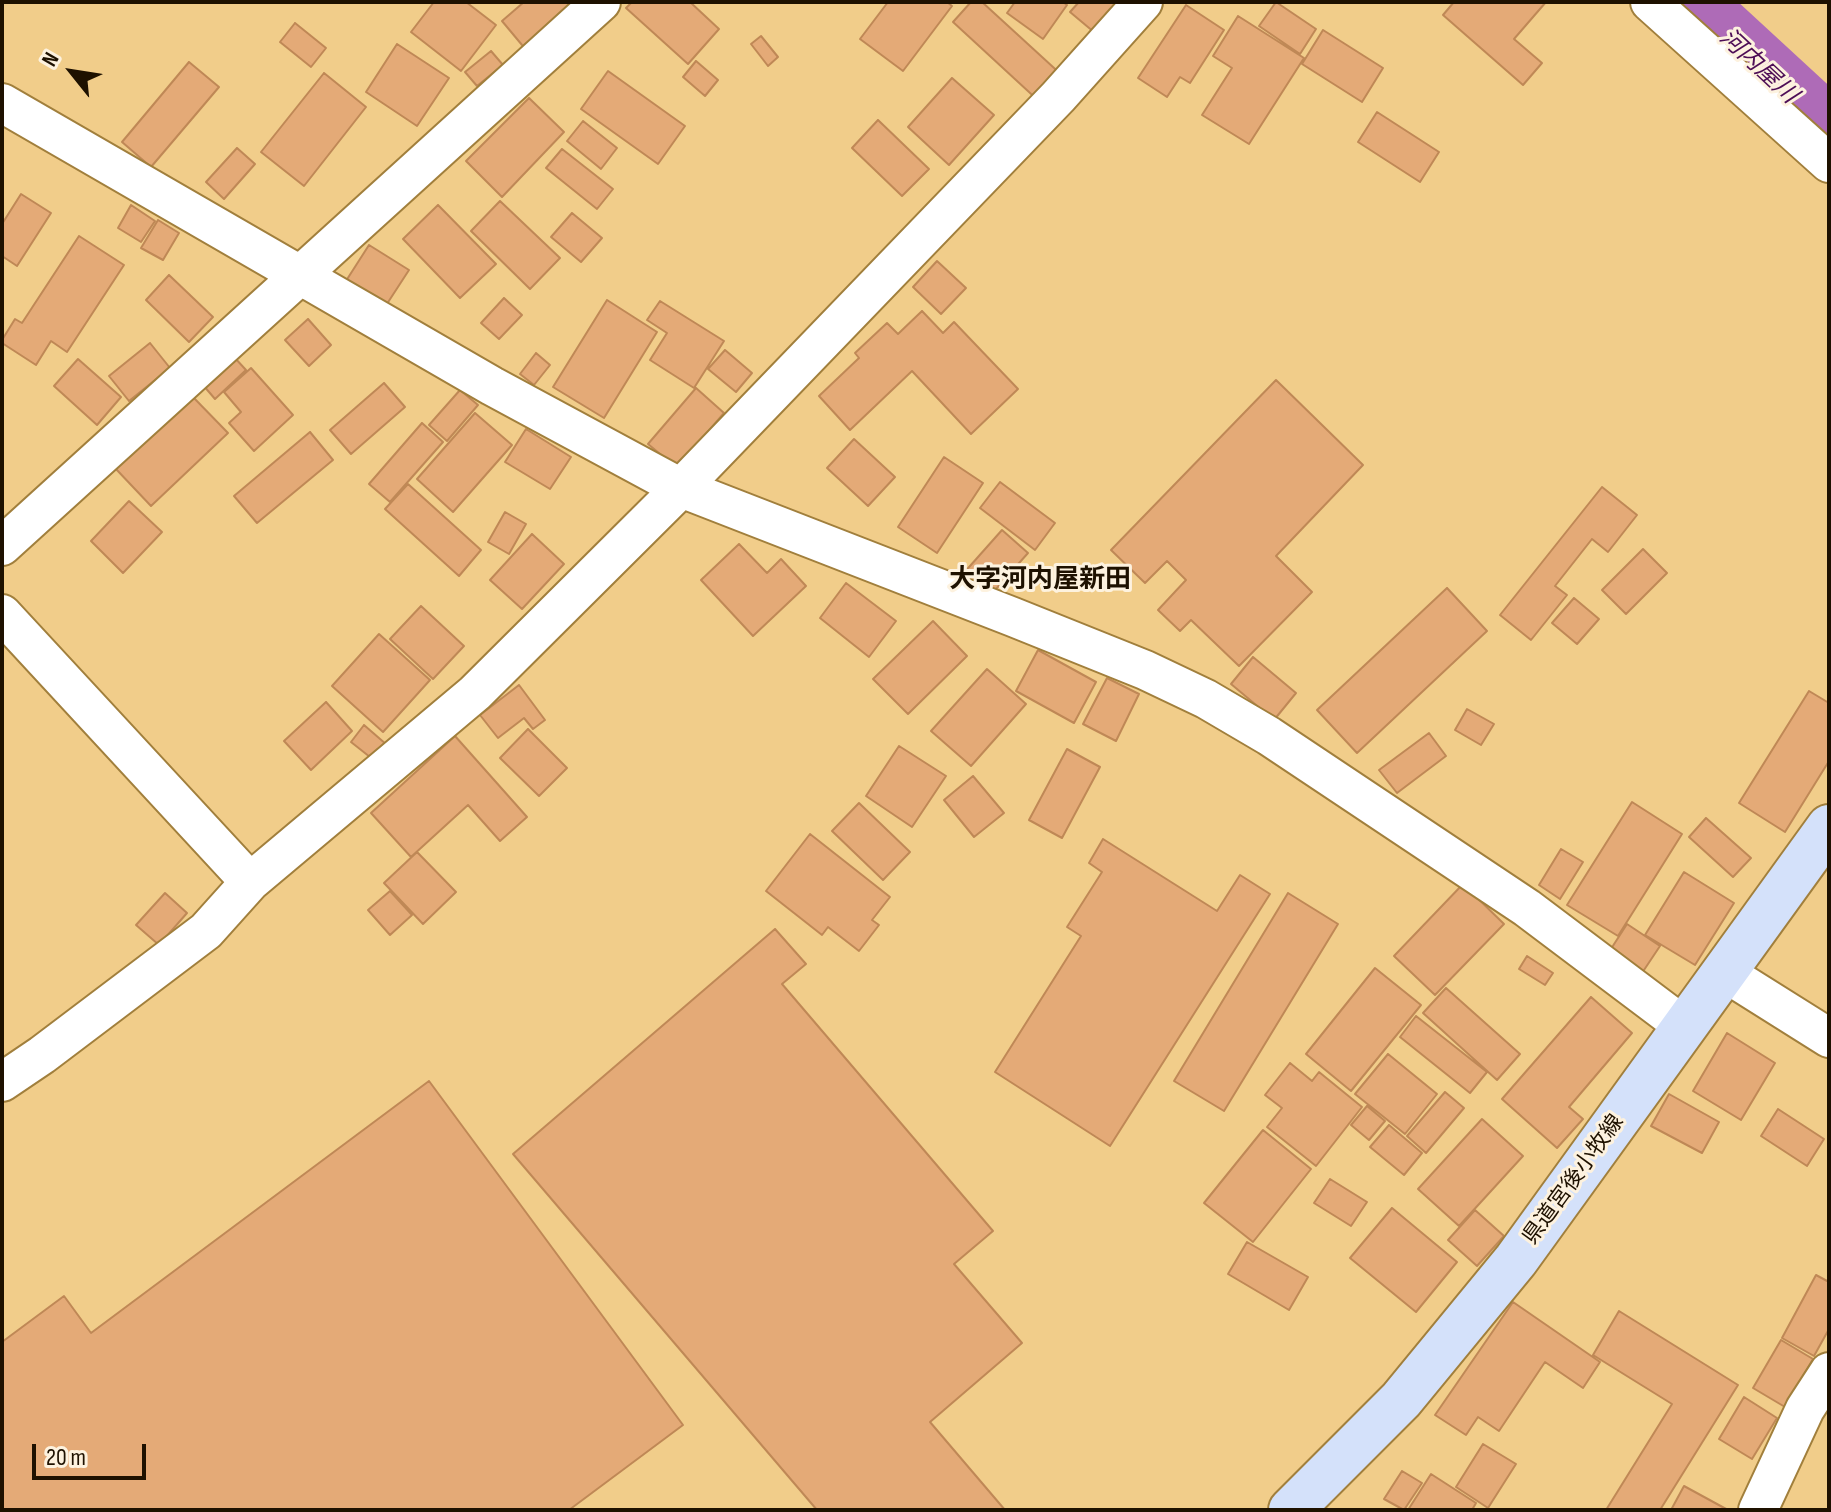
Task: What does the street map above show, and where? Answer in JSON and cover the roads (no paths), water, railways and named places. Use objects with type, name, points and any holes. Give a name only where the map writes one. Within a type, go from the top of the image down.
[{"type":"main road","name":"県道宮後小牧線","points":[[1291,1510],[1401,1400],[1491,1291],[1540,1228],[1829,827]]},
{"type":"street","points":[[2,546],[601,2]]},
{"type":"street","points":[[2,1082],[206,931],[250,882],[475,693],[681,488],[1058,97],[1143,2]]},
{"type":"street","points":[[1650,2],[1829,163]]},
{"type":"street","points":[[2,103],[492,386],[681,488],[1145,670],[1206,699],[1269,736],[1527,908],[1685,1027]]},
{"type":"street","points":[[2,614],[250,882]]},
{"type":"street","points":[[1724,972],[1829,1038]]},
{"type":"street","points":[[1758,1510],[1817,1416],[1829,1372]]},
{"type":"waterway","name":"河内屋川","points":[[1688,2],[1829,132]]},
{"type":"district","name":"大字河内屋新田","points":[[1040,580]]}]
